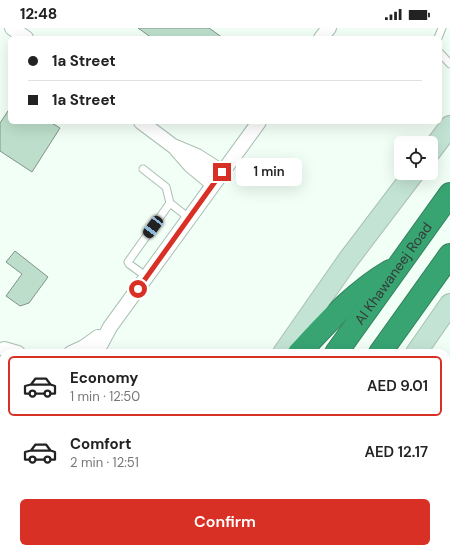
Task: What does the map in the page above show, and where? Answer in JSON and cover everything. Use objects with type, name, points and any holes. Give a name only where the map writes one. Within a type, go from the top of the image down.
[{"type":"highway","name":"Al Khawaneej Road","points":[[339,349],[450,194]]},
{"type":"highway","points":[[383,349],[450,255]]},
{"type":"highway","points":[[303,349],[348,301],[381,276],[400,265]]},
{"type":"street","points":[[12,28],[23,36]]},
{"type":"street","points":[[144,124],[174,146],[190,165],[217,178]]},
{"type":"street","points":[[95,349],[101,344],[110,327],[258,124]]},
{"type":"street","points":[[438,142],[450,126]]},
{"type":"street","points":[[285,349],[348,260],[409,180]]},
{"type":"street","points":[[419,349],[450,304]]},
{"type":"street","points":[[78,349],[91,342],[110,327]]},
{"type":"lane","points":[[442,54],[450,64]]},
{"type":"lane","points":[[144,168],[165,185],[170,203],[189,218]]},
{"type":"lane","points":[[147,276],[128,262],[170,203]]},
{"type":"building","points":[[138,28],[209,28],[220,36],[149,36]]},
{"type":"building","points":[[8,111],[8,124],[53,124],[60,128],[32,172],[0,151],[0,123]]},
{"type":"building","points":[[15,251],[48,277],[29,303],[20,306],[6,296],[22,274],[6,262]]},
{"type":"route","points":[[138,289],[222,172]]}]
